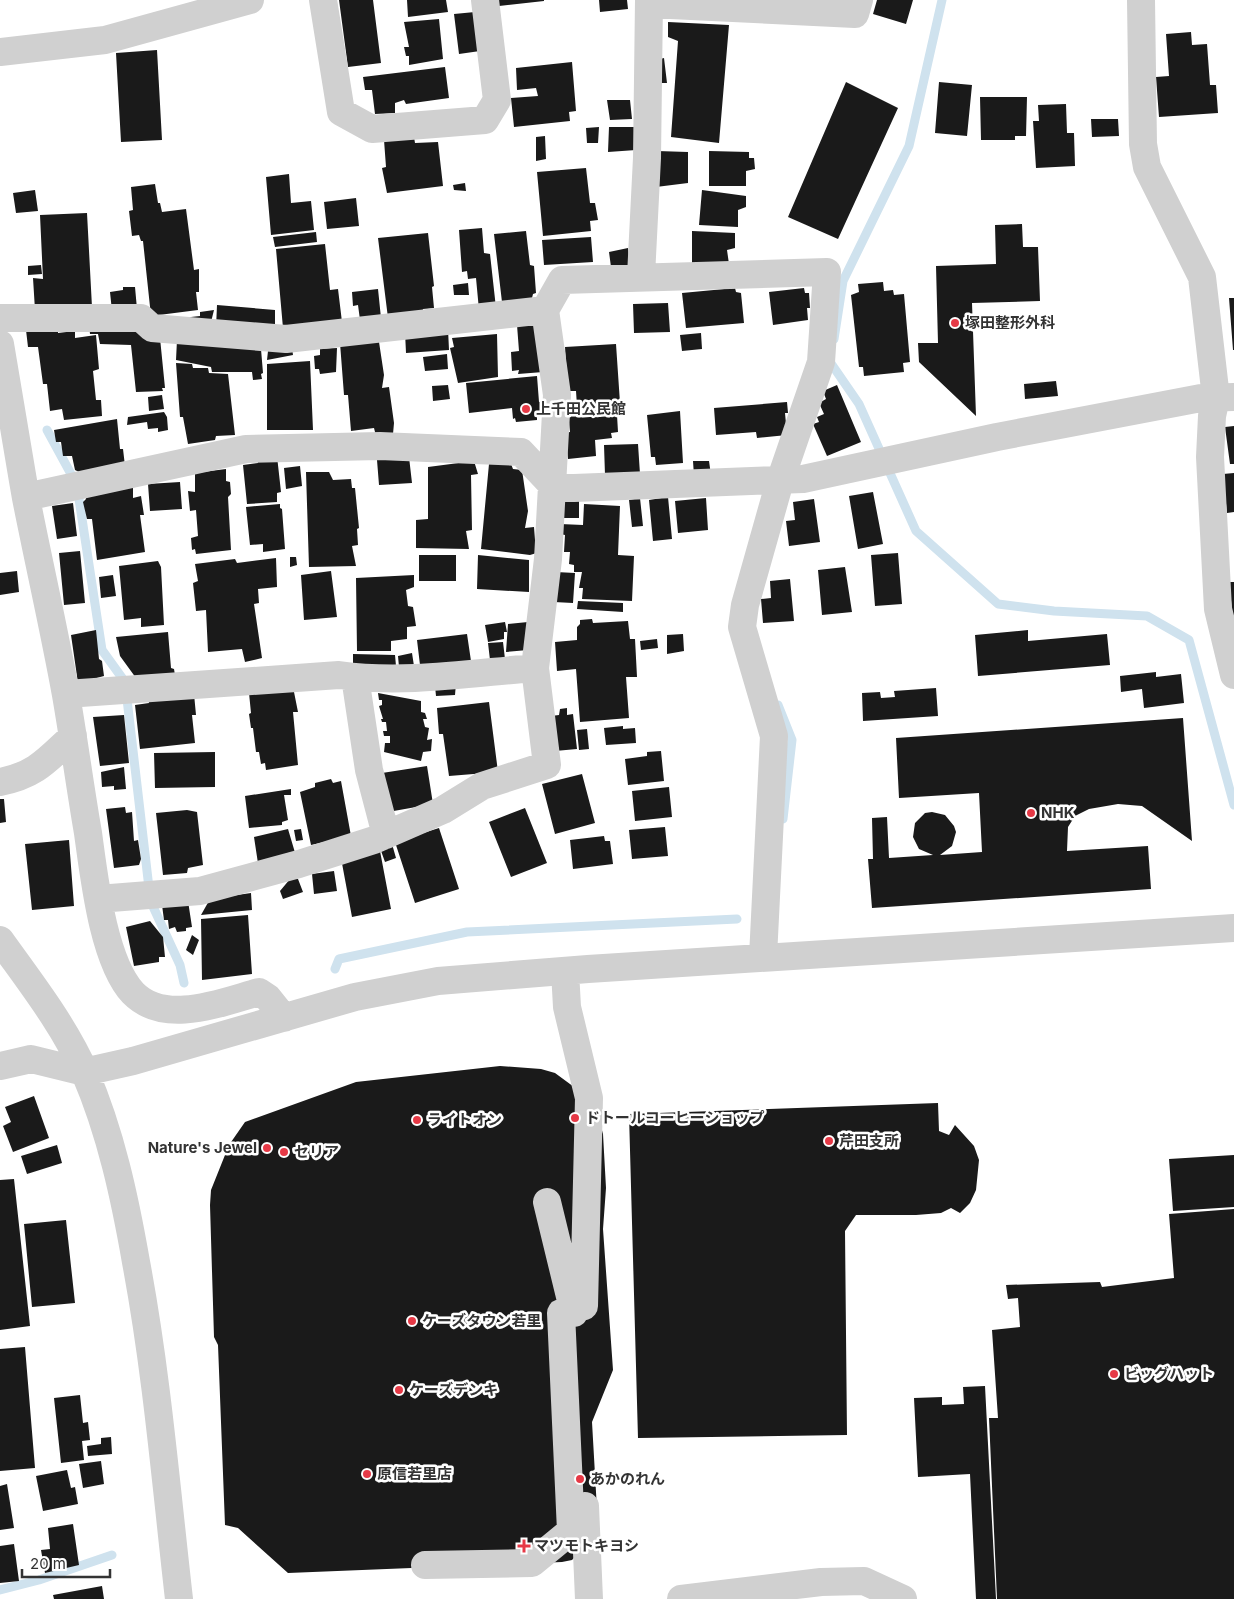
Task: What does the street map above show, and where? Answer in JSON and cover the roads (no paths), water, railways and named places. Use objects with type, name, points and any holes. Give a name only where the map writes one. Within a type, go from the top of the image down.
[{"type":"street","points":[[0,52],[105,40],[250,0]]},
{"type":"street","points":[[323,0],[340,112],[372,129],[485,120],[497,100],[485,0]]},
{"type":"street","points":[[641,276],[647,158],[649,2],[856,14],[859,0]]},
{"type":"street","points":[[1141,0],[1143,144],[1147,167],[1202,277],[1225,398],[1212,416],[1210,457],[1218,609],[1234,675]]},
{"type":"street","points":[[98,899],[200,891],[300,864],[386,835],[443,810],[482,786],[547,764],[535,668],[548,559],[557,395],[545,310],[562,280],[641,276],[827,272],[820,362],[789,481],[746,605],[742,627],[774,736],[762,958]]},
{"type":"street","points":[[0,318],[141,318],[152,328],[286,339],[545,310]]},
{"type":"street","points":[[0,344],[26,497],[66,694],[98,899],[110,949],[121,974],[134,993],[153,1006],[174,1010],[191,1008],[259,992],[268,998],[284,1018]]},
{"type":"street","points":[[26,497],[246,449],[380,446],[521,452],[552,486],[574,488],[789,481],[1201,398],[1225,398]]},
{"type":"street","points":[[66,694],[339,675],[355,677],[432,677],[535,668]]},
{"type":"street","points":[[355,677],[369,770],[386,835]]},
{"type":"street","points":[[0,782],[18,778],[38,769],[72,736]]},
{"type":"street","points":[[0,1066],[31,1060],[84,1072],[355,997],[438,981],[565,971],[1234,928]]},
{"type":"street","points":[[0,940],[48,1009],[84,1072],[98,1107],[126,1203],[150,1336],[179,1599]]},
{"type":"street","points":[[425,1565],[532,1563],[571,1531],[561,1313],[584,1306],[589,1098],[567,1007],[565,971]]},
{"type":"street","points":[[546,1202],[578,1329],[589,1599]]},
{"type":"street","points":[[681,1599],[821,1582],[864,1581],[903,1599]]},
{"type":"waterway","points":[[834,339],[843,281],[909,146],[942,0]]},
{"type":"waterway","points":[[828,359],[859,404],[916,531],[998,604],[1054,611],[1147,616],[1189,640],[1234,805]]},
{"type":"waterway","points":[[47,430],[71,474]]},
{"type":"waterway","points":[[79,499],[102,650],[125,682]]},
{"type":"waterway","points":[[127,699],[149,888]]},
{"type":"waterway","points":[[778,705],[792,740],[783,819]]},
{"type":"waterway","points":[[150,900],[180,965],[184,983]]},
{"type":"waterway","points":[[335,969],[339,959],[467,932],[737,919]]},
{"type":"waterway","points":[[0,1590],[39,1580],[112,1555]]},
{"type":"place","name":"塚田整形外科","points":[[955,323]]},
{"type":"place","name":"上千田公民館","points":[[526,409]]},
{"type":"place","name":"NHK","points":[[1031,813]]},
{"type":"place","name":"ドトールコーヒーショップ","points":[[575,1118]]},
{"type":"place","name":"ライトオン","points":[[417,1120]]},
{"type":"place","name":"芹田支所","points":[[829,1141]]},
{"type":"place","name":"Nature's Jewel","points":[[267,1148]]},
{"type":"place","name":"セリア","points":[[284,1152]]},
{"type":"place","name":"ケーズタウン若里","points":[[412,1321]]},
{"type":"place","name":"ビッグハット","points":[[1114,1374]]},
{"type":"place","name":"ケーズデンキ","points":[[399,1390]]},
{"type":"place","name":"原信若里店","points":[[367,1474]]},
{"type":"place","name":"あかのれん","points":[[580,1479]]},
{"type":"place","name":"マツモトキヨシ","points":[[524,1546]]}]
